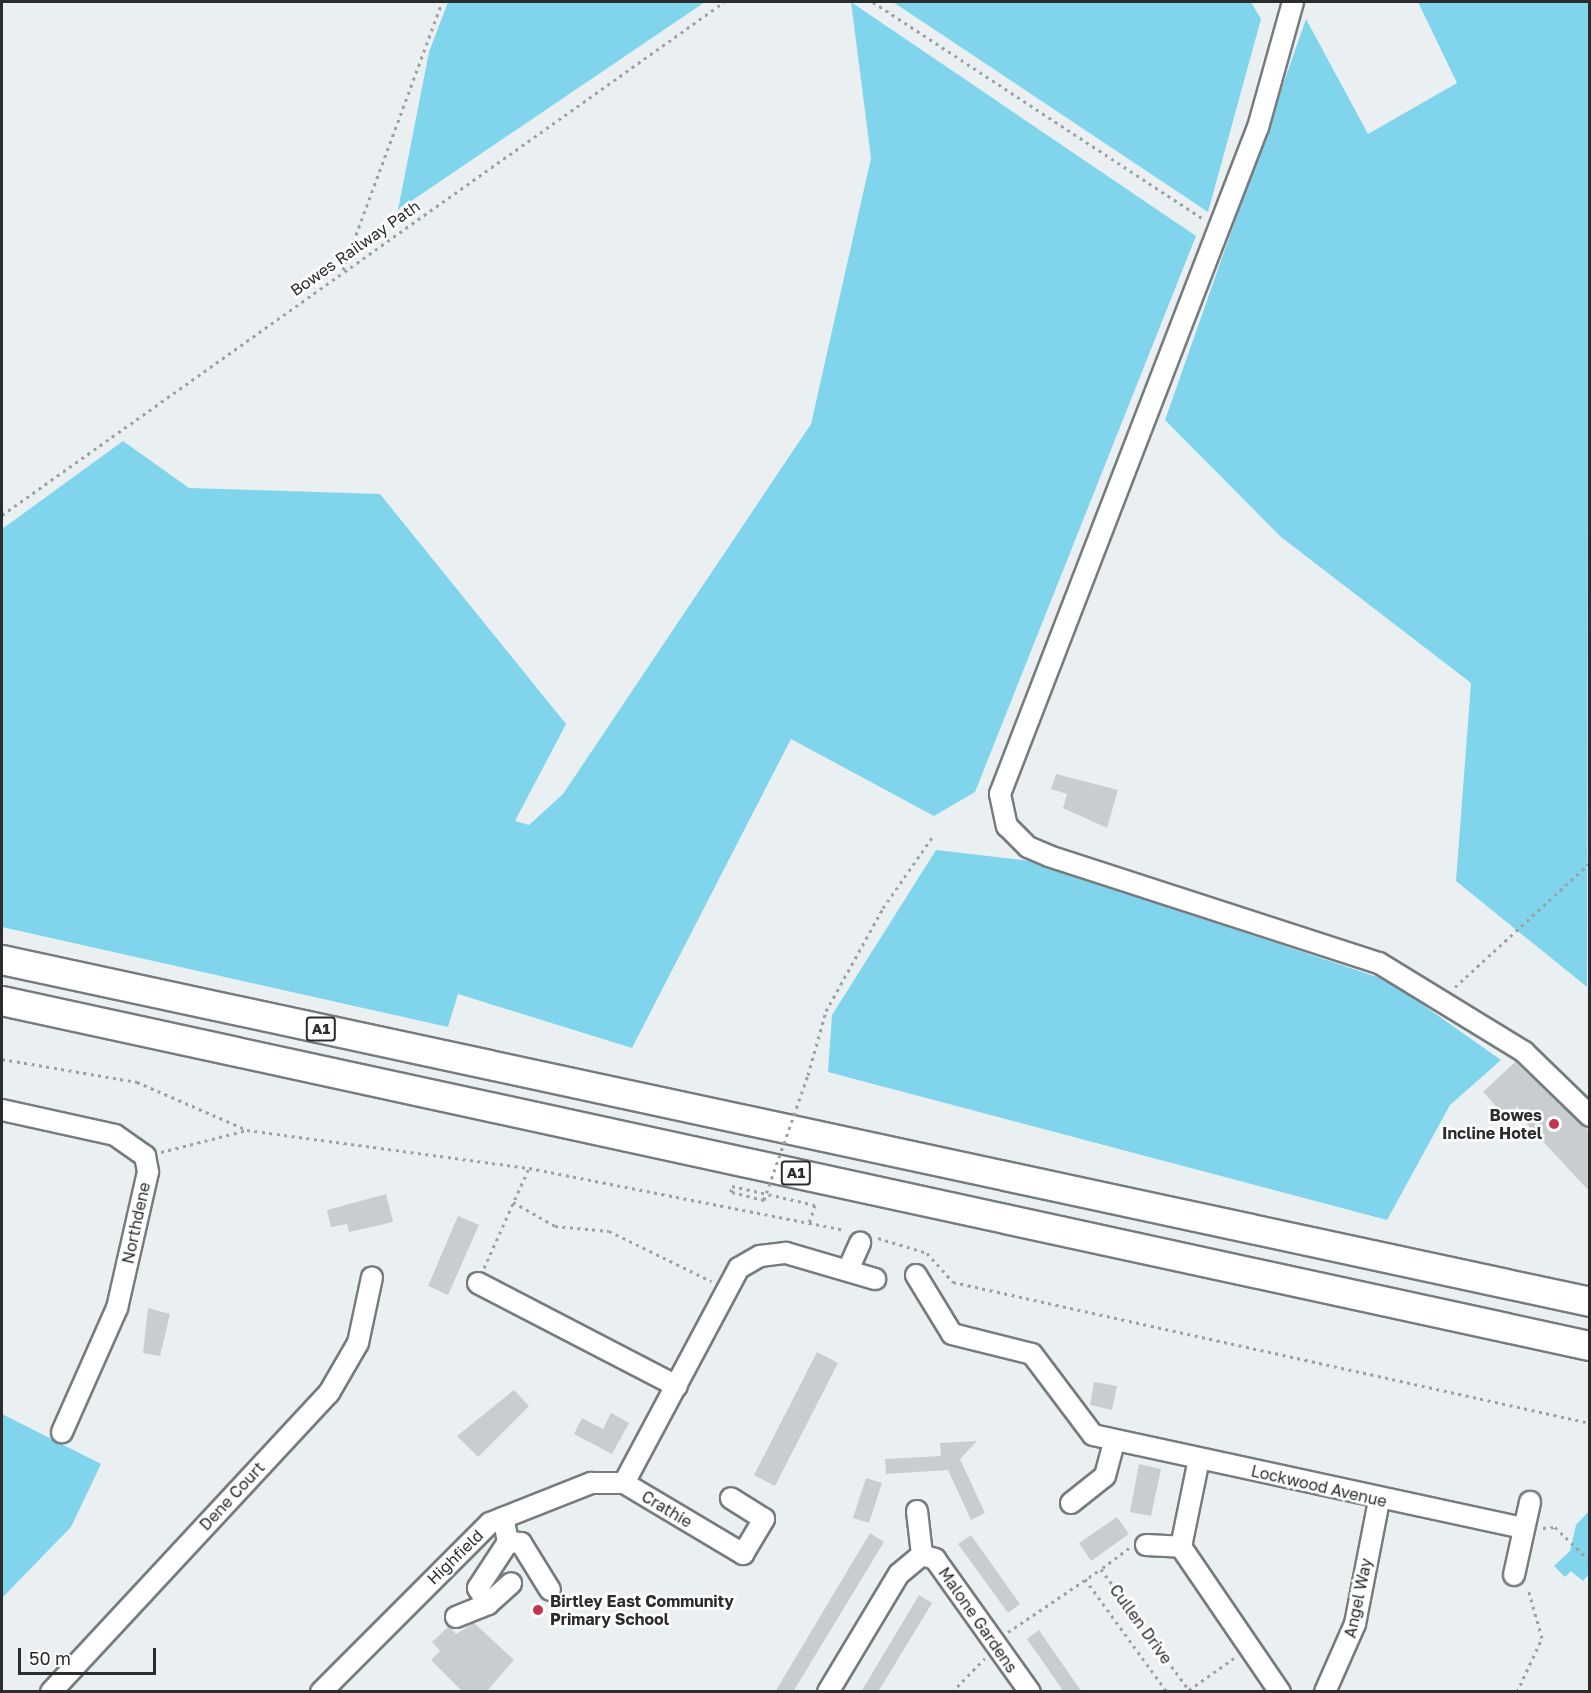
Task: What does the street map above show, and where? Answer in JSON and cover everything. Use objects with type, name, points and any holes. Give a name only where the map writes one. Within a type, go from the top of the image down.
[{"type":"highway","name":"A1","points":[[2,960],[1586,1301]]},
{"type":"highway","name":"A1","points":[[2,1001],[1590,1346]]},
{"type":"street","points":[[1293,2],[1277,72],[1219,229],[1000,794],[1007,826],[1028,847],[1049,856],[1379,963],[1442,998],[1524,1052],[1590,1116]]},
{"type":"street","points":[[2,1110],[115,1135],[145,1156]]},
{"type":"street","name":"Northdene","points":[[62,1432],[117,1308],[148,1172],[145,1156]]},
{"type":"street","points":[[848,1270],[860,1237]]},
{"type":"street","name":"Crathie","points":[[731,1498],[764,1518],[743,1554],[624,1483],[739,1268],[760,1256],[786,1253],[875,1279]]},
{"type":"street","name":"Lockwood Avenue","points":[[916,1275],[952,1334],[1032,1354],[1093,1435],[1114,1442],[1379,1500],[1524,1528]]},
{"type":"street","name":"Dene Court","points":[[51,1692],[329,1393],[358,1343],[372,1277]]},
{"type":"street","points":[[478,1283],[677,1386]]},
{"type":"street","points":[[1071,1503],[1105,1476],[1114,1442]]},
{"type":"street","points":[[1199,1459],[1181,1547],[1280,1692]]},
{"type":"street","name":"Highfield","points":[[321,1692],[489,1523],[591,1483],[624,1483]]},
{"type":"street","name":"Angel Way","points":[[1325,1692],[1355,1624],[1379,1500]]},
{"type":"street","points":[[1514,1575],[1530,1502]]},
{"type":"street","name":"Malone Gardens","points":[[917,1511],[922,1555]]},
{"type":"street","points":[[488,1604],[478,1588],[508,1542],[503,1517]]},
{"type":"street","points":[[508,1542],[521,1543],[550,1590]]},
{"type":"street","points":[[1146,1545],[1181,1547]]},
{"type":"street","name":"Malone Gardens","points":[[922,1555],[935,1559],[1030,1692]]},
{"type":"street","name":"Malone Gardens","points":[[828,1692],[899,1574],[922,1555]]},
{"type":"street","points":[[456,1617],[488,1604],[511,1583]]},
{"type":"path","points":[[342,272],[442,2]]},
{"type":"path","name":"Bowes Railway Path","points":[[2,515],[724,2]]},
{"type":"path","points":[[873,2],[1219,229]]},
{"type":"path","points":[[809,1223],[815,1205],[773,1195],[763,1193],[732,1186],[731,1192],[764,1200],[768,1188],[808,1075],[826,1011],[883,908],[933,836]]},
{"type":"path","points":[[1442,998],[1590,863]]},
{"type":"path","points":[[2,1059],[137,1082],[247,1130],[529,1168],[809,1223],[927,1253],[953,1282],[1590,1423]]},
{"type":"path","points":[[145,1156],[247,1130]]},
{"type":"path","points":[[478,1283],[529,1168]]},
{"type":"path","points":[[513,1202],[555,1226],[609,1231],[729,1290]]},
{"type":"path","points":[[1524,1528],[1555,1527],[1590,1562]]},
{"type":"path","name":"Cullen Drive","points":[[1146,1545],[1129,1548],[1101,1569],[1189,1690],[1255,1654]]},
{"type":"path","points":[[952,1692],[995,1644],[1101,1569]]},
{"type":"path","points":[[1514,1575],[1525,1583],[1542,1638],[1517,1692]]},
{"type":"path","points":[[1085,1579],[1167,1692]]},
{"type":"shaded area","points":[[448,2],[705,2],[398,210],[429,52]]},
{"type":"shaded area","points":[[851,2],[1196,236],[975,792],[934,816],[791,739],[632,1048],[458,994],[448,1027],[2,927],[2,529],[123,441],[189,488],[380,494],[566,724],[515,821],[529,825],[563,794],[811,424],[871,158]]},
{"type":"shaded area","points":[[893,2],[1251,2],[1261,19],[1208,212]]},
{"type":"shaded area","points":[[1418,2],[1589,2],[1587,987],[1456,881],[1471,683],[1281,537],[1165,420],[1306,19],[1368,134],[1457,83]]},
{"type":"shaded area","points":[[936,850],[1031,861],[1389,981],[1501,1060],[1450,1105],[1387,1220],[828,1072],[832,1015]]},
{"type":"shaded area","points":[[2,1414],[101,1464],[71,1527],[2,1598]]},
{"type":"shaded area","points":[[1588,1512],[1589,1574],[1583,1581],[1571,1571],[1565,1577],[1554,1566],[1570,1551],[1576,1525]]},
{"type":"building","points":[[1056,774],[1118,790],[1107,828],[1063,808],[1067,794],[1051,789]]},
{"type":"building","name":"Bowes Incline Hotel","points":[[1515,1062],[1590,1132],[1590,1192],[1512,1108],[1505,1116],[1483,1092]]},
{"type":"building","points":[[386,1194],[393,1222],[349,1232],[347,1224],[331,1227],[327,1210]]},
{"type":"building","points":[[458,1216],[479,1225],[448,1295],[428,1286]]},
{"type":"building","points":[[148,1308],[170,1314],[160,1356],[143,1353]]},
{"type":"building","points":[[817,1352],[838,1363],[775,1486],[754,1475]]},
{"type":"building","points":[[1094,1382],[1117,1386],[1112,1410],[1090,1405]]},
{"type":"building","points":[[514,1390],[529,1406],[478,1457],[457,1436]]},
{"type":"building","points":[[611,1413],[629,1423],[612,1454],[574,1434],[582,1418],[603,1429]]},
{"type":"building","points":[[977,1441],[960,1459],[985,1513],[971,1520],[948,1470],[886,1474],[885,1459],[941,1456],[940,1443]]},
{"type":"building","points":[[1139,1464],[1161,1469],[1151,1516],[1130,1512]]},
{"type":"building","points":[[866,1478],[882,1483],[869,1523],[853,1518]]},
{"type":"building","points":[[1117,1517],[1129,1534],[1091,1561],[1079,1543]]},
{"type":"building","points":[[870,1533],[884,1542],[793,1692],[775,1692]]},
{"type":"building","points":[[971,1535],[1020,1604],[1008,1613],[958,1544]]},
{"type":"building","points":[[919,1595],[932,1603],[878,1692],[861,1692]]},
{"type":"building","points":[[474,1623],[514,1660],[486,1692],[463,1692],[431,1660],[440,1651],[432,1642],[449,1626],[456,1634]]},
{"type":"building","points":[[1039,1630],[1082,1692],[1064,1692],[1027,1639]]},
{"type":"place","name":"Bowes Incline Hotel","points":[[1554,1124]]},
{"type":"place","name":"Birtley East Community Primary School","points":[[538,1610]]}]
